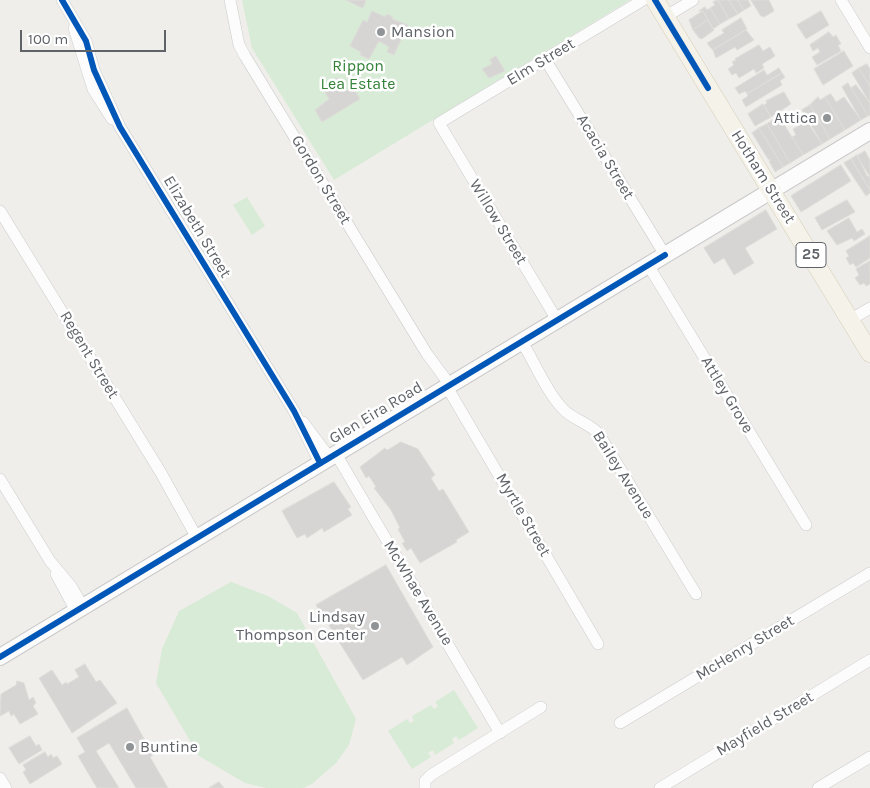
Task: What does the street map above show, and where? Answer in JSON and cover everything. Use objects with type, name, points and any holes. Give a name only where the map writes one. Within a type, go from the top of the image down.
[{"type":"main road","name":"Hotham Street","points":[[655,0],[870,354]]},
{"type":"main road","name":"Glen Eira Road","points":[[0,657],[870,131]]},
{"type":"street","name":"Elizabeth Street","points":[[62,0],[86,41],[94,70],[120,127],[294,411],[329,458]]},
{"type":"street","name":"Gordon Street","points":[[230,0],[239,45],[245,56],[447,387]]},
{"type":"street","name":"Elm Street","points":[[439,123],[643,0]]},
{"type":"street","points":[[665,17],[693,0]]},
{"type":"street","points":[[841,0],[870,48]]},
{"type":"street","name":"Acacia Street","points":[[545,59],[665,255]]},
{"type":"street","name":"Willow Street","points":[[439,123],[557,320]]},
{"type":"street","name":"Regent Street","points":[[0,210],[200,536]]},
{"type":"street","name":"Attley Grove","points":[[648,265],[806,525]]},
{"type":"street","points":[[850,320],[870,308]]},
{"type":"street","name":"Bailey Avenue","points":[[522,342],[565,411],[588,423],[599,434],[696,594]]},
{"type":"street","name":"Myrtle Street","points":[[447,387],[598,644]]},
{"type":"street","name":"McWhae Avenue","points":[[329,458],[500,733]]},
{"type":"street","points":[[0,479],[80,609]]},
{"type":"street","name":"McHenry Street","points":[[620,723],[870,573]]},
{"type":"street","name":"Mayfield Street","points":[[660,788],[870,660]]},
{"type":"street","points":[[425,788],[424,783],[428,777],[541,707]]},
{"type":"street","points":[[818,788],[870,757]]},
{"type":"street","points":[[0,778],[6,788]]},
{"type":"green space","name":"Rippon Lea Estate","points":[[242,0],[630,0],[334,180],[252,48]]},
{"type":"green space","points":[[247,197],[265,226],[252,235],[233,205]]},
{"type":"green space","points":[[231,582],[268,596],[297,613],[356,719],[349,745],[336,763],[312,784],[303,788],[266,788],[245,783],[199,756],[156,683],[162,649],[179,611]]},
{"type":"green space","points":[[454,690],[478,728],[459,740],[456,736],[452,739],[454,743],[435,755],[433,750],[428,753],[431,757],[412,769],[388,731],[407,719],[410,723],[414,721],[412,716],[431,705],[434,709],[438,706],[435,702]]},
{"type":"building","points":[[346,0],[366,0],[363,8]]},
{"type":"building","points":[[718,0],[729,19],[720,24],[710,8],[715,5],[713,2]]},
{"type":"building","points":[[718,0],[729,0],[738,14],[729,19]]},
{"type":"building","points":[[729,0],[738,0],[744,10],[738,14]]},
{"type":"building","points":[[738,0],[748,0],[751,6],[744,10]]},
{"type":"building","points":[[751,0],[769,0],[774,11],[764,17],[761,16]]},
{"type":"building","points":[[705,7],[707,10],[710,8],[720,24],[713,29],[703,11],[699,11]]},
{"type":"building","name":"Mansion","points":[[372,11],[385,17],[387,14],[393,17],[392,19],[408,25],[394,55],[387,52],[389,47],[379,41],[369,59],[360,55],[361,52],[350,46],[363,20],[367,22]]},
{"type":"building","points":[[703,11],[708,20],[693,30],[689,20]]},
{"type":"building","points":[[821,11],[829,25],[806,39],[797,25]]},
{"type":"building","points":[[741,18],[747,29],[713,50],[707,43],[724,33],[722,30]]},
{"type":"building","points":[[708,20],[714,30],[702,39],[699,38],[693,30]]},
{"type":"building","points":[[746,30],[754,40],[737,50],[735,47],[716,58],[713,50]]},
{"type":"building","points":[[829,32],[833,37],[836,35],[841,44],[838,45],[841,51],[817,65],[812,57],[820,52],[818,48],[813,51],[810,45]]},
{"type":"building","points":[[759,45],[763,51],[770,47],[775,56],[762,64],[764,68],[756,73],[754,69],[739,78],[736,73],[732,75],[728,69],[734,65],[732,62]]},
{"type":"building","points":[[844,51],[853,66],[823,85],[814,69]]},
{"type":"building","points":[[496,56],[505,71],[489,78],[482,69],[492,64],[490,60]]},
{"type":"building","points":[[867,64],[870,69],[870,86],[859,68]]},
{"type":"building","points":[[779,68],[782,73],[747,94],[745,91],[739,94],[735,88],[764,70],[767,75]]},
{"type":"building","points":[[859,68],[870,86],[870,103],[852,73]]},
{"type":"building","points":[[782,73],[785,77],[780,81],[782,85],[746,107],[742,100],[748,96],[747,94]]},
{"type":"building","points":[[338,78],[346,91],[353,87],[360,99],[322,122],[315,110],[329,99],[322,87]]},
{"type":"building","points":[[848,83],[868,116],[861,120],[842,87]]},
{"type":"building","points":[[856,85],[870,103],[870,115],[868,116],[851,88]]},
{"type":"building","points":[[784,92],[791,104],[771,117],[764,105],[767,103],[766,101]]},
{"type":"building","points":[[831,94],[836,102],[844,97],[861,120],[845,130],[825,97]]},
{"type":"building","name":"Attica","points":[[818,97],[820,100],[825,97],[845,130],[830,139],[810,105]]},
{"type":"building","points":[[763,104],[771,117],[755,126],[748,114]]},
{"type":"building","points":[[810,105],[830,139],[822,144],[802,110]]},
{"type":"building","points":[[779,116],[803,155],[790,163],[767,124]]},
{"type":"building","points":[[803,116],[822,144],[803,155],[792,137],[796,135],[793,129],[800,125],[797,120]]},
{"type":"building","points":[[767,124],[790,163],[783,167],[759,128]]},
{"type":"building","points":[[759,128],[783,167],[775,172],[769,161],[771,160],[768,159],[752,133]]},
{"type":"building","points":[[865,151],[870,160],[870,177],[857,156]]},
{"type":"building","points":[[857,155],[867,176],[870,177],[870,190],[851,159]]},
{"type":"building","points":[[851,159],[870,190],[870,193],[866,196],[844,163]]},
{"type":"building","points":[[841,165],[851,181],[801,212],[791,196]]},
{"type":"building","points":[[847,200],[855,212],[822,230],[815,218]]},
{"type":"building","points":[[766,210],[777,229],[745,248],[754,263],[734,275],[724,258],[714,264],[704,248]]},
{"type":"building","points":[[849,218],[857,232],[862,229],[865,234],[854,241],[852,238],[837,245],[827,231]]},
{"type":"building","points":[[870,236],[870,258],[856,267],[853,263],[850,265],[846,258],[849,256],[846,251]]},
{"type":"building","points":[[870,261],[870,284],[866,286],[864,283],[860,285],[855,278],[859,275],[856,269]]},
{"type":"building","points":[[401,442],[418,449],[435,475],[431,478],[439,491],[443,489],[469,532],[456,540],[457,542],[420,563],[411,548],[407,551],[402,543],[405,542],[391,510],[374,488],[376,487],[369,476],[366,478],[360,467],[385,448],[387,450]]},
{"type":"building","points":[[334,482],[351,507],[348,509],[352,515],[324,532],[322,528],[307,538],[305,534],[297,538],[282,511]]},
{"type":"building","name":"Lindsay Thompson Center","points":[[386,565],[433,647],[407,665],[402,657],[363,680],[316,605]]},
{"type":"building","points":[[85,664],[96,682],[100,680],[117,703],[72,733],[39,678],[52,670],[62,685],[66,682],[67,684],[79,677],[75,670]]},
{"type":"building","points":[[17,681],[24,683],[29,700],[33,697],[36,703],[33,706],[38,714],[20,724],[14,714],[11,716],[9,711],[0,716],[1,694],[16,685]]},
{"type":"building","name":"Buntine","points":[[127,708],[153,755],[150,757],[168,788],[136,788],[109,743],[96,751],[119,788],[97,788],[78,756],[85,752],[77,738]]},
{"type":"building","points":[[30,736],[36,746],[39,744],[42,750],[19,764],[9,748]]},
{"type":"building","points":[[45,752],[48,757],[51,754],[53,758],[57,756],[62,764],[30,784],[23,772],[26,770],[23,765]]},
{"type":"building","points":[[219,782],[224,788],[209,788]]},
{"type":"cycle path","points":[[62,0],[86,41],[94,70],[120,127],[294,411],[320,463]]},
{"type":"cycle path","points":[[655,0],[708,88]]},
{"type":"cycle path","points":[[0,657],[665,255]]},
{"type":"place","name":"Mansion","points":[[381,32]]},
{"type":"place","name":"Attica","points":[[827,118]]},
{"type":"place","name":"Lindsay Thompson Center","points":[[375,626]]},
{"type":"place","name":"Buntine","points":[[130,747]]}]
